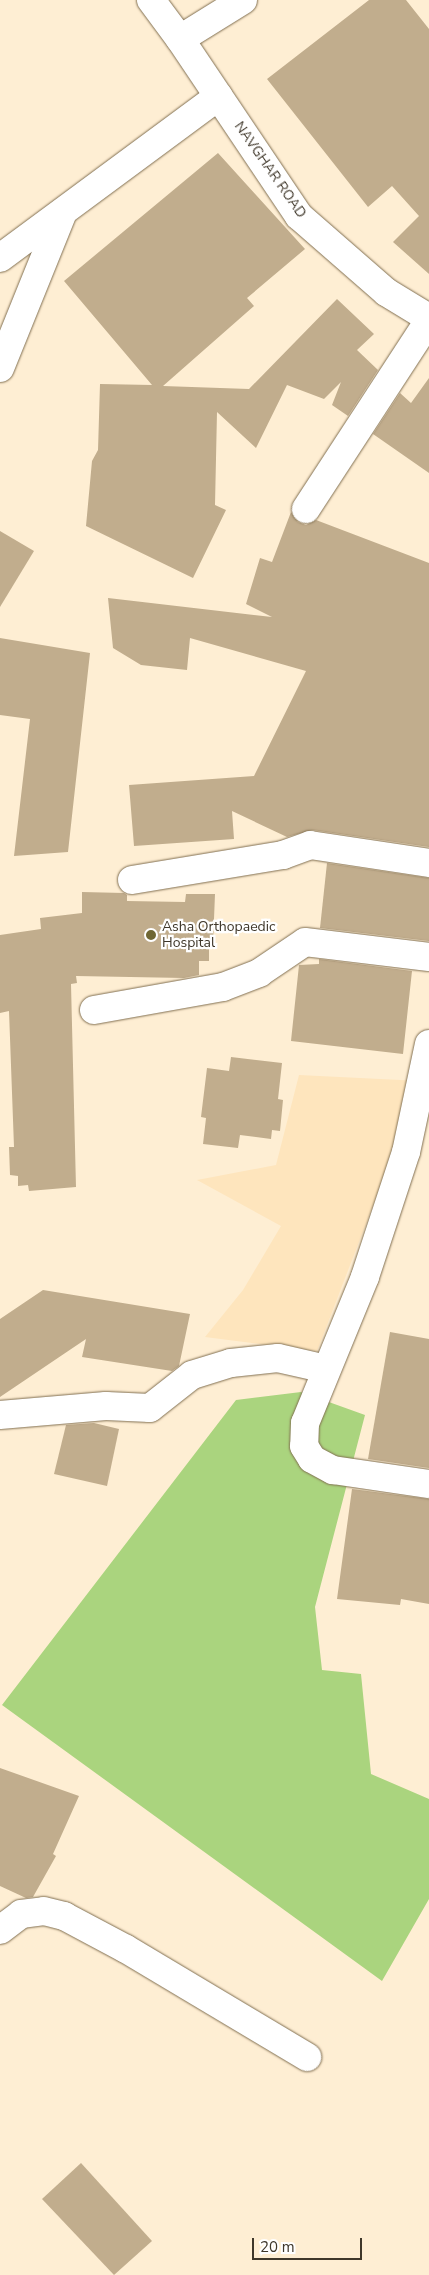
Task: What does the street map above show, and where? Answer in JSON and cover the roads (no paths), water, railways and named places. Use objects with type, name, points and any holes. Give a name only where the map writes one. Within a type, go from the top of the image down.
[{"type":"street","name":"NAVGHAR ROAD","points":[[151,0],[180,38],[299,216],[386,292],[429,319]]},
{"type":"street","points":[[180,38],[243,0]]},
{"type":"street","points":[[0,258],[219,96]]},
{"type":"street","points":[[0,368],[63,212]]},
{"type":"street","points":[[306,509],[429,319]]},
{"type":"street","points":[[132,880],[283,855],[310,845],[429,863]]},
{"type":"street","points":[[94,1010],[223,987],[258,973],[305,942],[429,958]]},
{"type":"street","points":[[429,1044],[406,1152],[380,1234],[352,1311],[326,1369],[306,1424],[304,1446],[312,1460],[333,1470],[429,1484]]},
{"type":"street","points":[[0,1415],[106,1406],[150,1408],[192,1375],[231,1363],[278,1358],[326,1369]]},
{"type":"street","points":[[0,1930],[21,1914],[44,1911],[64,1916],[126,1949],[307,2057]]},
{"type":"place","name":"Asha Orthopaedic Hospital","points":[[151,935]]}]
